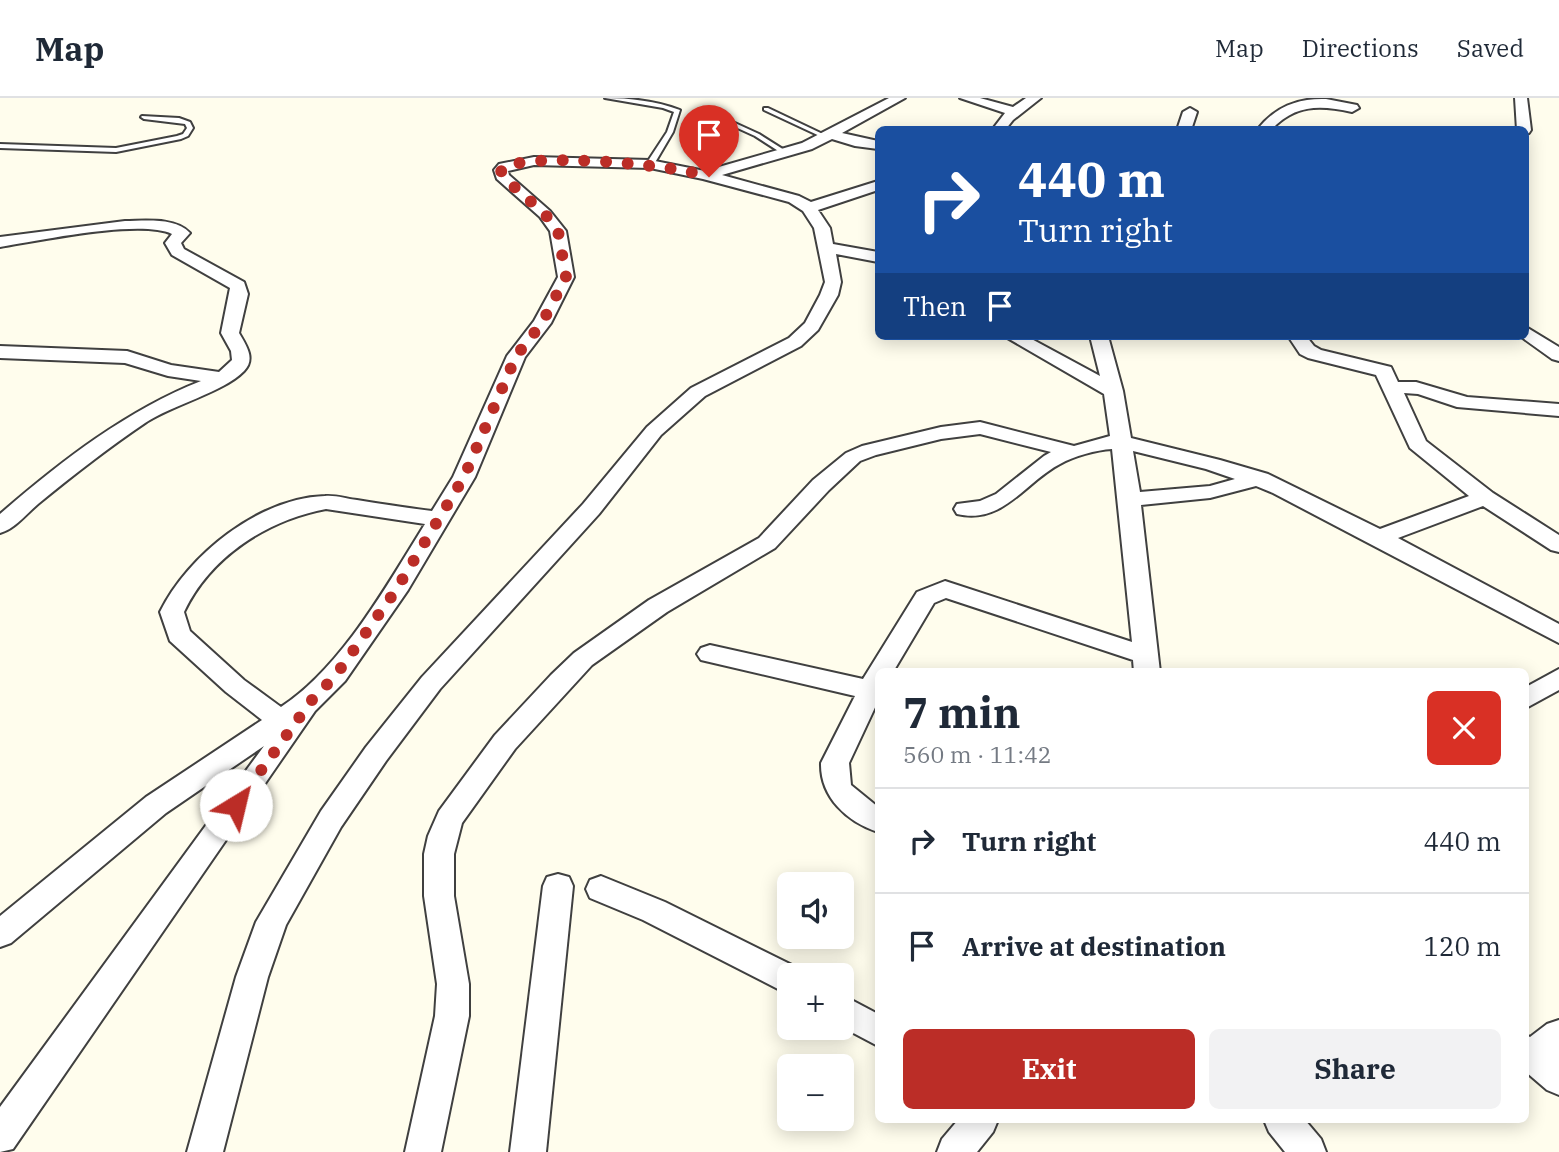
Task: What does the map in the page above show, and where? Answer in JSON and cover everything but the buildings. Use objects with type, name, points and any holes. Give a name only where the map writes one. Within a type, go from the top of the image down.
[{"type":"street","points":[[705,175],[785,153],[829,136],[899,98]]},
{"type":"street","points":[[966,98],[1016,112]]},
{"type":"street","points":[[1002,126],[1035,98]]},
{"type":"street","points":[[1521,98],[1524,126]]},
{"type":"street","points":[[1267,126],[1283,110],[1299,101],[1315,100],[1352,108]]},
{"type":"street","points":[[1185,126],[1190,112]]},
{"type":"street","points":[[829,136],[875,145]]},
{"type":"street","points":[[0,1137],[312,700],[336,675],[396,590],[464,477],[516,356],[542,323],[566,277],[558,231],[545,214],[502,176],[501,170],[508,164],[534,161],[650,164],[784,195],[809,208],[822,228],[832,282],[829,295],[813,326],[783,349],[698,392],[654,431],[591,509],[431,683],[368,765],[331,819],[272,922],[252,977],[205,1152]]},
{"type":"street","points":[[809,208],[875,186]]},
{"type":"street","points":[[0,242],[144,224],[175,227],[182,233],[173,243],[178,252],[238,286],[239,294],[230,333],[240,351],[241,360],[238,367],[222,379],[185,394],[139,418],[29,500],[0,526]]},
{"type":"street","points":[[827,248],[875,256]]},
{"type":"street","points":[[1529,334],[1559,355]]},
{"type":"street","points":[[1020,340],[1113,391]]},
{"type":"street","points":[[883,668],[925,598],[945,589],[1145,663],[1130,499],[1113,391],[1100,340]]},
{"type":"street","points":[[1300,340],[1307,350],[1315,354],[1382,370],[1394,388],[1401,414],[1417,444],[1485,498],[1559,545]]},
{"type":"street","points":[[0,352],[127,357],[168,370],[222,379]]},
{"type":"street","points":[[1394,388],[1409,385],[1420,387],[1464,403],[1559,410]]},
{"type":"street","points":[[423,1152],[452,1016],[453,984],[439,896],[439,854],[443,836],[449,819],[505,742],[560,681],[583,659],[658,606],[767,543],[821,485],[861,453],[941,433],[980,428],[1074,452]]},
{"type":"street","points":[[965,509],[995,504],[1051,460],[1121,442],[1259,479],[1379,537],[1559,635]]},
{"type":"street","points":[[1130,499],[1210,492],[1259,479]]},
{"type":"street","points":[[1379,537],[1485,498]]},
{"type":"street","points":[[281,721],[235,686],[179,635],[172,612],[188,581],[201,567],[238,538],[276,515],[308,504],[326,502],[439,519]]},
{"type":"street","points":[[710,654],[875,679]]},
{"type":"street","points":[[1529,697],[1559,678]]},
{"type":"street","points":[[875,681],[835,763],[834,777],[835,786],[875,819]]},
{"type":"street","points":[[0,934],[156,805],[312,700]]},
{"type":"street","points":[[528,1152],[558,886]]},
{"type":"street","points":[[601,889],[653,911],[777,973]]},
{"type":"street","points":[[854,1017],[875,1029]]},
{"type":"street","points":[[1559,1035],[1529,1054],[1559,1080]]},
{"type":"street","points":[[956,1152],[978,1123]]},
{"type":"street","points":[[1284,1123],[1308,1152]]},
{"type":"lane","points":[[608,98],[664,106],[678,111],[670,132],[650,164]]},
{"type":"lane","points":[[766,110],[829,136]]},
{"type":"lane","points":[[711,114],[757,135],[785,153]]},
{"type":"lane","points":[[0,146],[128,149],[179,138],[186,135],[190,128],[188,123],[179,120],[144,117]]},
{"type":"route","points":[[236,805],[312,700],[336,675],[396,590],[464,477],[516,356],[542,323],[566,277],[564,253],[558,231],[545,214],[502,176],[501,170],[508,164],[518,162],[616,162],[650,164],[709,177]]}]
